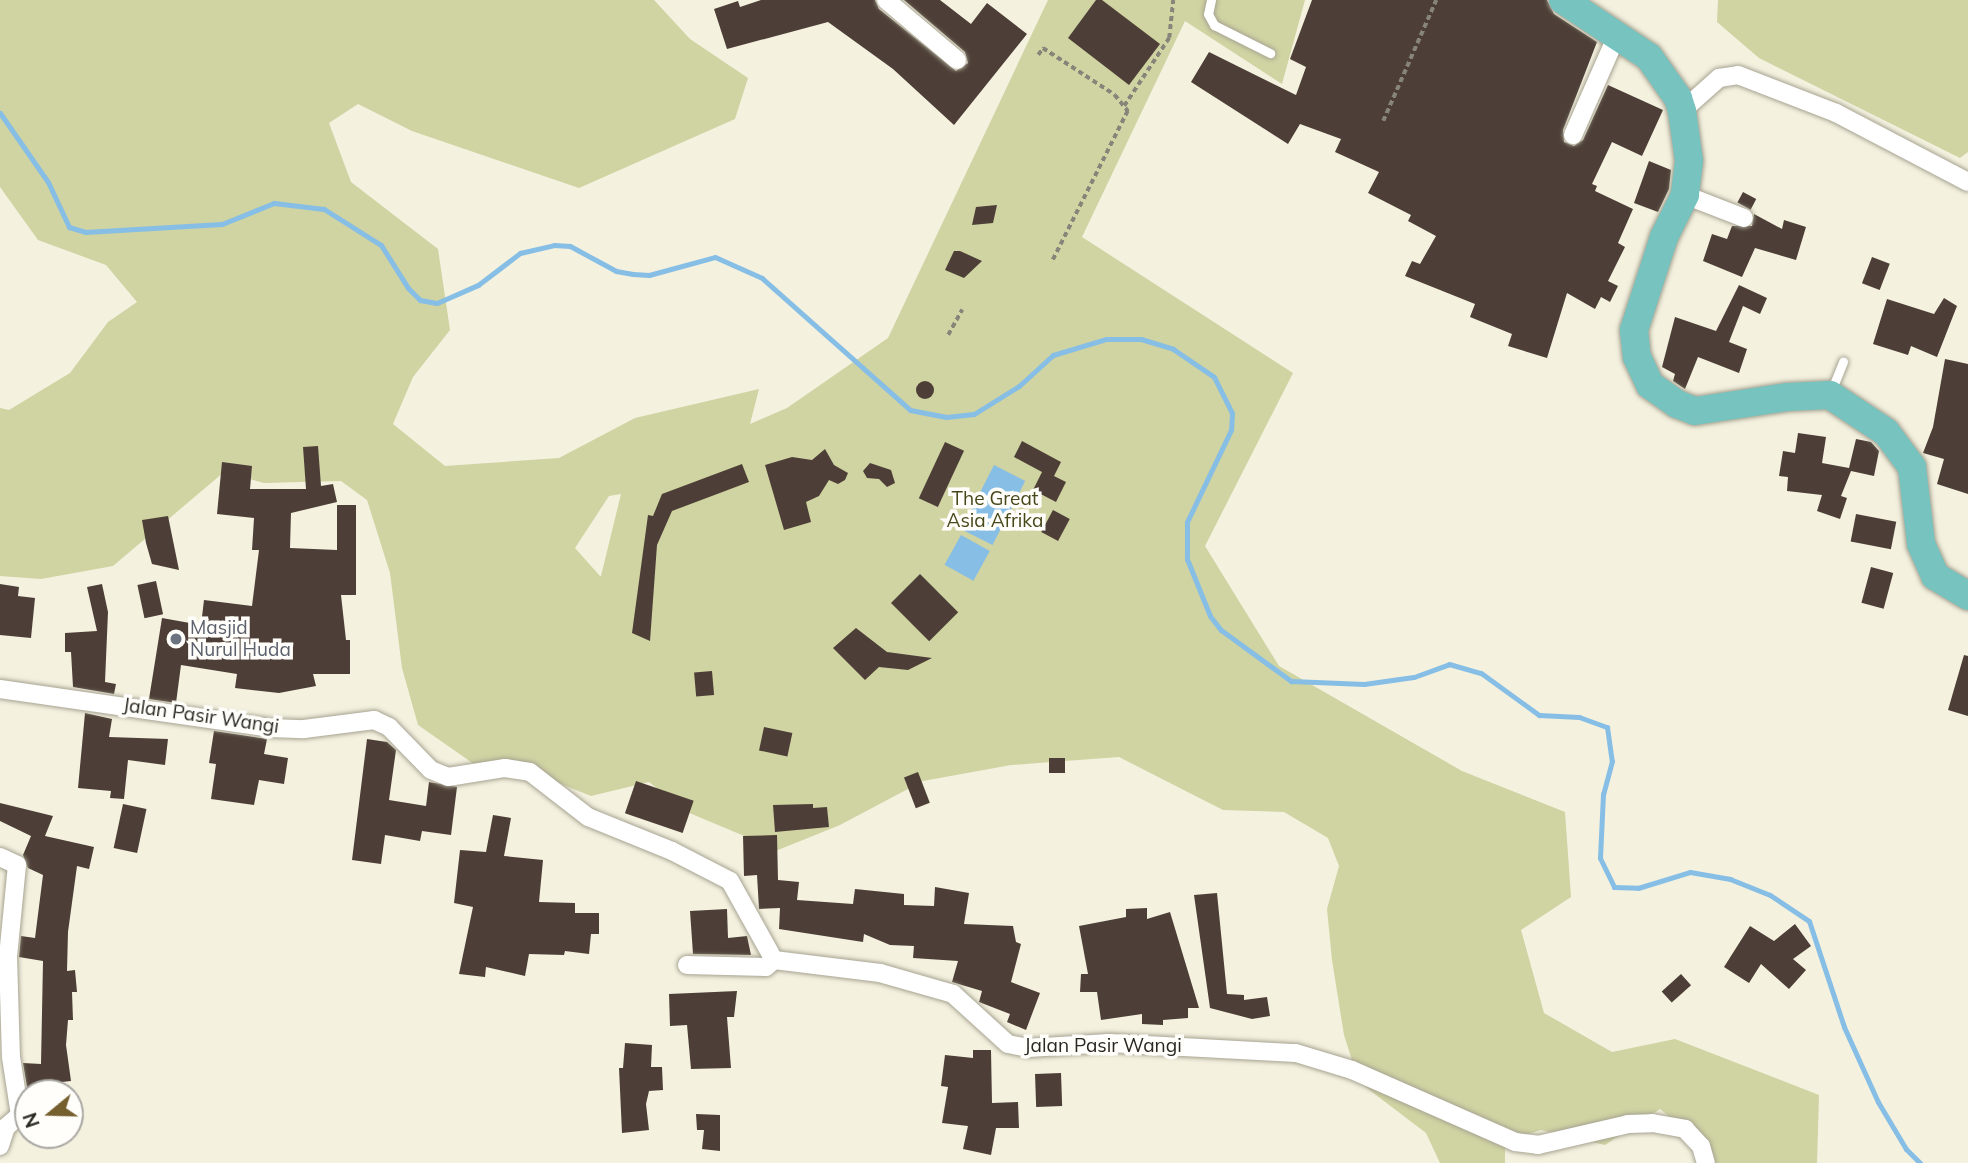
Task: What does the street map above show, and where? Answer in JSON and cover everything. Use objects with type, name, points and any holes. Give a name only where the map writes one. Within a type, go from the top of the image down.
[{"type":"main road","points":[[1563,0],[1618,33],[1649,57],[1678,98],[1682,111],[1689,161],[1685,195],[1664,237],[1634,330],[1637,356],[1650,385],[1677,404],[1695,411],[1788,397],[1829,395],[1886,432],[1912,467],[1921,544],[1935,576],[1968,596]]},
{"type":"street","points":[[886,0],[957,60]]},
{"type":"street","points":[[1573,135],[1618,33]]},
{"type":"street","points":[[1682,111],[1719,78],[1738,75],[1836,113],[1968,182]]},
{"type":"street","points":[[1685,195],[1744,218]]},
{"type":"street","name":"Jalan Pasir Wangi","points":[[0,689],[270,728],[304,729],[374,720],[389,727],[414,757],[447,777],[505,768],[530,772],[588,817],[673,851],[730,881],[774,960],[880,973],[953,994],[1008,1044],[1028,1048],[1109,1043],[1296,1053],[1352,1070],[1515,1142],[1538,1144],[1628,1124],[1652,1123],[1685,1129],[1701,1146],[1706,1163]]},
{"type":"street","points":[[0,858],[17,865],[8,957],[11,1057],[20,1115],[6,1127],[0,1146]]},
{"type":"street","points":[[687,965],[766,967],[774,960]]},
{"type":"lane","points":[[1211,0],[1208,14],[1214,25],[1270,54]]},
{"type":"lane","points":[[1829,395],[1843,361]]},
{"type":"path","points":[[1124,106],[1169,38],[1173,0]]},
{"type":"path","points":[[1383,121],[1436,0]]},
{"type":"path","points":[[1038,55],[1042,48],[1115,95],[1124,106],[1127,119],[1053,260]]},
{"type":"path","points":[[948,335],[962,310]]},
{"type":"green space","name":"The Great Asia Afrika","points":[[0,0],[654,0],[690,39],[748,78],[735,119],[579,188],[412,131],[358,104],[329,123],[351,182],[438,249],[450,330],[413,377],[393,424],[445,466],[559,458],[635,418],[759,389],[750,424],[787,408],[888,338],[1048,0],[1305,0],[1282,84],[1185,21],[1082,237],[1293,373],[1205,546],[1279,666],[1462,771],[1565,812],[1571,897],[1521,930],[1544,1013],[1612,1052],[1675,1039],[1819,1095],[1817,1163],[1708,1163],[1696,1138],[1660,1109],[1605,1145],[1541,1130],[1505,1141],[1505,1163],[1440,1163],[1426,1133],[1359,1082],[1344,1035],[1332,960],[1327,909],[1339,866],[1328,838],[1284,812],[1223,810],[1119,757],[1011,765],[923,781],[840,825],[778,850],[687,812],[649,782],[591,796],[551,780],[484,771],[418,725],[402,668],[390,573],[367,500],[341,481],[264,483],[224,472],[113,566],[41,579],[0,576],[0,408],[9,410],[70,373],[108,322],[137,302],[106,265],[38,240],[0,187]],"holes":[[[621,494],[601,576],[575,548],[609,496]]]},
{"type":"green space","points":[[1718,0],[1968,0],[1968,152],[1960,158],[1759,58],[1717,22]]},
{"type":"water","points":[[994,465],[1025,481],[992,545],[961,529]]},
{"type":"water","points":[[961,535],[990,551],[973,581],[945,565]]},
{"type":"building","points":[[761,0],[875,0],[879,9],[956,71],[968,63],[965,52],[904,0],[940,0],[971,24],[987,3],[1027,34],[954,125],[893,69],[828,22],[727,49],[714,9],[738,1],[740,7]]},
{"type":"building","points":[[1096,0],[1102,0],[1160,44],[1129,85],[1068,38]]},
{"type":"building","points":[[1312,0],[1547,0],[1554,14],[1597,42],[1563,130],[1564,142],[1574,146],[1583,140],[1608,85],[1663,110],[1642,156],[1612,142],[1592,184],[1597,186],[1595,191],[1633,209],[1618,243],[1625,247],[1608,281],[1618,286],[1610,302],[1601,297],[1595,309],[1567,293],[1547,358],[1508,346],[1512,334],[1470,317],[1475,304],[1405,276],[1412,261],[1420,264],[1436,236],[1408,221],[1411,215],[1368,193],[1379,172],[1335,152],[1341,139],[1300,124],[1288,144],[1191,82],[1209,52],[1296,95],[1306,67],[1290,59]]},
{"type":"building","points":[[1649,161],[1671,170],[1669,189],[1658,212],[1634,203]]},
{"type":"building","points":[[1743,192],[1756,199],[1751,210],[1737,203]]},
{"type":"building","points":[[997,205],[993,223],[972,225],[976,207]]},
{"type":"building","points":[[1754,214],[1782,229],[1784,220],[1806,227],[1796,260],[1755,248],[1742,277],[1703,261],[1712,234],[1727,239],[1732,226],[1752,226]]},
{"type":"building","points":[[954,251],[982,261],[964,278],[945,270]]},
{"type":"building","points":[[1872,257],[1890,264],[1880,290],[1862,283]]},
{"type":"building","points":[[1739,285],[1767,298],[1760,314],[1743,306],[1729,342],[1747,349],[1739,373],[1698,357],[1685,389],[1673,381],[1675,374],[1662,367],[1675,317],[1716,331]]},
{"type":"building","points":[[1944,298],[1957,306],[1937,357],[1911,346],[1908,355],[1873,344],[1887,299],[1934,314]]},
{"type":"building","points":[[1945,359],[1968,364],[1968,494],[1937,484],[1944,459],[1923,453],[1933,427]]},
{"type":"building","points":[[921,381],[929,381],[934,390],[932,397],[921,399],[916,394],[916,386]]},
{"type":"building","points":[[1798,433],[1826,437],[1822,463],[1849,468],[1856,439],[1871,442],[1879,451],[1874,476],[1851,471],[1841,496],[1847,498],[1840,519],[1817,511],[1822,495],[1787,491],[1788,477],[1779,476],[1783,451],[1795,453]]},
{"type":"building","points":[[1022,441],[1061,462],[1054,476],[1066,482],[1056,502],[1033,490],[1042,472],[1014,457]]},
{"type":"building","points":[[945,442],[964,451],[938,507],[919,498]]},
{"type":"building","points":[[318,446],[321,486],[333,484],[337,502],[291,513],[290,548],[337,550],[337,505],[356,505],[356,595],[341,595],[346,640],[350,640],[350,674],[313,674],[316,686],[279,693],[235,688],[237,674],[181,665],[176,703],[149,699],[162,618],[201,625],[204,600],[252,606],[259,550],[252,550],[254,518],[217,514],[222,462],[252,466],[250,489],[306,489],[303,447]]},
{"type":"building","points":[[825,449],[834,465],[848,473],[845,480],[838,484],[829,480],[819,496],[806,502],[811,522],[784,530],[765,465],[792,457],[812,460]]},
{"type":"building","points":[[870,463],[891,470],[895,483],[887,487],[879,479],[867,478],[863,471]]},
{"type":"building","points":[[742,464],[749,482],[672,511],[657,545],[650,641],[632,633],[648,515],[653,516],[662,494]]},
{"type":"building","points":[[1053,510],[1070,519],[1058,541],[1041,532]]},
{"type":"building","points":[[1856,514],[1896,522],[1891,549],[1851,541]]},
{"type":"building","points":[[168,516],[179,570],[152,564],[146,543],[142,520]]},
{"type":"building","points":[[1871,567],[1893,573],[1884,609],[1861,603]]},
{"type":"building","points":[[920,574],[958,612],[929,641],[891,603]]},
{"type":"building","points":[[156,581],[163,614],[144,618],[137,585]]},
{"type":"building","points":[[0,584],[19,587],[18,596],[35,598],[31,638],[0,635]]},
{"type":"building","points":[[102,584],[108,612],[105,682],[116,684],[114,694],[73,687],[71,652],[65,652],[65,633],[97,631],[87,587]]},
{"type":"building","points":[[856,628],[887,652],[932,658],[908,670],[879,667],[865,680],[833,648]]},
{"type":"building","points":[[1964,655],[1968,656],[1968,716],[1948,710]]},
{"type":"building","points":[[712,671],[714,695],[696,696],[694,673]]},
{"type":"building","points":[[85,713],[112,719],[109,737],[168,739],[165,765],[128,760],[124,799],[110,798],[111,791],[78,788]]},
{"type":"building","points":[[764,727],[792,733],[787,757],[759,750]]},
{"type":"building","points":[[214,731],[267,739],[264,754],[288,758],[284,784],[259,780],[254,805],[211,799],[216,764],[209,763]]},
{"type":"building","points":[[367,739],[387,742],[396,750],[389,800],[426,806],[429,782],[457,787],[451,835],[422,831],[420,841],[385,835],[381,864],[352,860]]},
{"type":"building","points":[[1049,758],[1065,758],[1065,773],[1049,773]]},
{"type":"building","points":[[918,772],[930,803],[916,808],[904,777]]},
{"type":"building","points":[[636,781],[694,801],[683,833],[625,813]]},
{"type":"building","points":[[0,803],[53,816],[45,836],[94,847],[89,869],[77,866],[68,932],[67,971],[75,970],[77,992],[72,992],[73,1020],[68,1020],[66,1045],[71,1079],[26,1079],[23,1063],[41,1064],[43,961],[19,957],[21,936],[35,938],[43,875],[28,868],[23,855],[31,836],[0,821]]},
{"type":"building","points":[[123,804],[146,809],[137,853],[114,848]]},
{"type":"building","points":[[813,804],[813,808],[827,807],[829,827],[775,832],[773,805]]},
{"type":"building","points":[[493,815],[511,818],[504,856],[543,860],[539,902],[575,903],[575,913],[599,913],[599,934],[591,934],[589,954],[565,951],[564,955],[529,954],[525,976],[486,967],[485,977],[459,974],[473,907],[454,903],[460,850],[486,852]]},
{"type":"building","points":[[777,835],[778,880],[799,882],[797,900],[853,904],[855,889],[904,894],[904,905],[934,906],[935,887],[969,893],[964,924],[1013,926],[1016,942],[1021,944],[1011,982],[1040,993],[1026,1030],[1007,1022],[1010,1014],[979,1002],[982,991],[952,982],[958,961],[913,958],[914,946],[890,945],[864,934],[863,942],[779,929],[780,908],[759,909],[757,875],[744,876],[743,836]]},
{"type":"building","points":[[1217,893],[1227,994],[1244,995],[1244,1000],[1267,997],[1270,1016],[1252,1019],[1210,1008],[1194,895]]},
{"type":"building","points":[[1147,908],[1147,919],[1170,912],[1199,1008],[1188,1008],[1188,1018],[1163,1020],[1163,1025],[1142,1024],[1142,1014],[1101,1020],[1097,992],[1080,992],[1081,974],[1088,974],[1079,926],[1126,917],[1126,909]]},
{"type":"building","points":[[727,909],[728,938],[747,936],[751,955],[693,954],[690,911]]},
{"type":"building","points":[[1795,924],[1811,946],[1793,959],[1806,970],[1789,989],[1761,964],[1749,983],[1724,967],[1750,926],[1774,941]]},
{"type":"building","points":[[1681,974],[1691,985],[1672,1003],[1662,991]]},
{"type":"building","points":[[737,991],[734,1017],[727,1017],[731,1068],[691,1069],[687,1025],[670,1026],[669,994]]},
{"type":"building","points":[[625,1043],[652,1045],[651,1067],[662,1067],[663,1090],[649,1091],[646,1104],[649,1130],[622,1133],[619,1068],[623,1068]]},
{"type":"building","points":[[973,1050],[991,1050],[992,1103],[1018,1102],[1019,1128],[996,1128],[991,1155],[963,1149],[968,1126],[942,1123],[948,1087],[941,1086],[945,1055],[973,1058]]},
{"type":"building","points":[[1061,1073],[1062,1106],[1036,1107],[1035,1074]]},
{"type":"building","points":[[696,1114],[720,1115],[720,1151],[702,1149],[704,1130],[697,1130]]},
{"type":"waterway","points":[[0,113],[48,182],[69,227],[85,232],[222,224],[274,203],[324,209],[381,245],[408,288],[420,300],[437,303],[478,285],[520,253],[554,245],[570,246],[616,271],[633,274],[649,275],[715,257],[762,278],[910,410],[946,417],[974,414],[1019,386],[1053,355],[1106,339],[1141,339],[1173,349],[1214,377],[1232,413],[1231,430],[1187,522],[1187,559],[1210,616],[1221,630],[1291,681],[1364,684],[1414,677],[1449,664],[1481,673],[1539,715],[1579,717],[1607,727],[1612,761],[1603,794],[1600,858],[1614,887],[1638,888],[1690,872],[1730,879],[1770,895],[1809,921],[1844,1027],[1878,1102],[1906,1149],[1920,1163]]},
{"type":"place","name":"Masjid Nurul Huda","points":[[176,639]]}]
